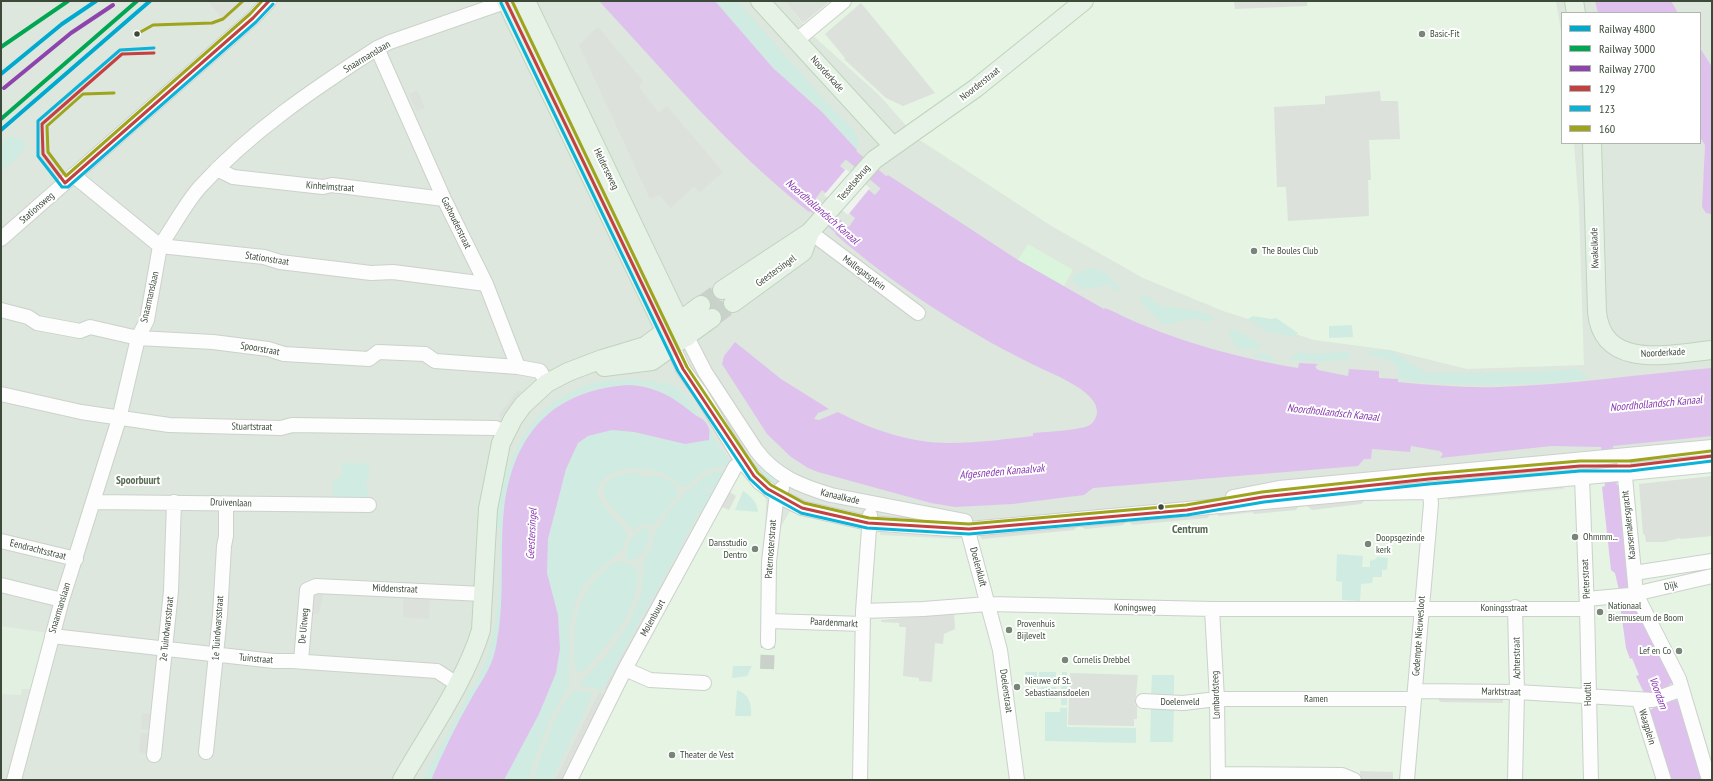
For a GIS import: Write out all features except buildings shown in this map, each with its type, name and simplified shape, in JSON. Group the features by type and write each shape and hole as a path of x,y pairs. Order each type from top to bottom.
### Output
{"main road":[{"name":"Helderseweg","path":"526,1 683,329"},
{"name":"Noorderkade","path":"760,1 893,146"},
{"name":"Noorderstraat","path":"872,161 976,88 1084,1"},
{"path":"1574,1 1576,12"},
{"name":"Helderseweg","path":"505,2 664,332 673,347"},
{"name":"Kwakelkade","path":"1592,144 1597,312 1602,331 1615,347"},
{"name":"Tesselsebrug","path":"815,228 872,161"},
{"name":"Geestersingel","path":"728,296 802,252 815,228"},
{"path":"574,370 652,361 673,347 683,329 707,312"},
{"path":"402,780 472,656 481,630 488,509 497,456 505,433 523,405 547,383 602,359 645,346 664,332 683,329"},
{"name":"Noorderkade","path":"1615,347 1627,353 1642,355 1712,350"}],"street":[{"name":"Stationsweg","path":"1,239 253,18 269,1"},
{"path":"797,40 844,1"},
{"name":"Snaarmanslaan","path":"14,780 62,600 119,418 138,338 146,320 160,246 199,188 231,156 296,101 377,48 390,42 505,2"},
{"name":"Gashouderstraat","path":"377,48 444,199 486,284 518,367"},
{"name":"Kinheimstraat","path":"217,169 233,177 322,187 332,185 444,199"},
{"path":"73,175 160,246"},
{"name":"Mallegatsplein","path":"815,228 918,314"},
{"name":"Stationstraat","path":"160,246 264,257 280,262 371,273 393,272 486,284"},
{"name":"Spoorstraat","path":"1,310 52,326 80,331 90,327 138,338 212,342 268,349 284,354 369,359 378,352 425,354 435,361 518,367"},
{"name":"Kanaalkade","path":"683,329 698,360 762,458 772,468 787,479 809,489 831,495 951,520 990,521 1220,500 1279,488 1597,457 1621,456"},
{"name":"Kanaalkade","path":"673,347 683,369 742,461 759,482 778,496 802,508 868,523 969,529 1362,493 1430,492 1622,474"},
{"path":"518,367 540,371 547,383"},
{"name":"Stuartstraat","path":"1,394 119,418 169,425 281,428 292,425 496,428 505,433"},
{"path":"1621,456 1712,447"},
{"name":"Kaarsemakersgracht","path":"1621,456 1634,573 1628,595"},
{"name":"Molenbuurt","path":"570,780 625,669 735,467 742,461"},
{"path":"1622,474 1712,464"},
{"name":"Pieterstraat","path":"1582,478 1587,604"},
{"name":"Paternosterstraat","path":"769,621 769,562 774,511 778,496 787,479"},
{"name":"Gedempte Nieuwesloot","path":"1407,780 1431,504 1430,492"},
{"name":"Druivenlaan","path":"93,502 369,504"},
{"name":"2e Tuindwarsstraat","path":"154,755 172,591 174,502"},
{"name":"1e Tuindwarsstraat","path":"206,752 226,536 226,504"},
{"path":"863,618 868,523 871,504"},
{"name":"Doelenkluft","path":"969,529 969,535 988,604"},
{"name":"Eendrachtsstraat","path":"1,541 76,559"},
{"name":"Dijk","path":"1634,573 1712,561"},
{"name":"Dijk","path":"1587,604 1712,576"},
{"path":"1,585 62,600"},
{"name":"Middenstraat","path":"307,590 316,586 484,594"},
{"name":"De Uitweg","path":"301,661 307,590"},
{"path":"1628,595 1682,689 1709,780"},
{"name":"Koningsweg","path":"863,618 923,609 988,604 1212,609 1421,608"},
{"name":"Doelenstraat","path":"988,604 1000,650 1016,780"},
{"name":"Koningsstraat","path":"1421,608 1515,607 1587,604"},
{"name":"Houttil","path":"1587,604 1591,780"},
{"name":"Achterstraat","path":"1515,607 1517,692 1515,780"},
{"name":"Lombardsteeg","path":"1212,609 1217,699 1218,777"},
{"name":"Paardenmarkt","path":"769,621 863,618 860,780"},
{"path":"768,642 769,621"},
{"name":"Tuinstraat","path":"52,636 216,656 437,671 457,684"},
{"path":"625,669 650,680 704,683"},
{"path":"1639,700 1653,700 1682,689"},
{"name":"Marktstraat","path":"1414,695 1517,692 1588,696"},
{"name":"Ramen","path":"1217,699 1414,695"},
{"name":"Waagplein","path":"1588,696 1639,700 1664,780"},
{"name":"Doelenveld","path":"1143,701 1183,703 1217,699"},
{"path":"1218,777 1342,775 1354,780"}],"shaded area":[{"path":"1,1 1712,1 1712,780 1,780"},
{"path":"208,1 246,1 224,21"},
{"path":"715,1 737,1 836,113 845,120 857,135 859,145 857,150 822,111 773,68"},
{"path":"785,1 1556,1 1561,31 1561,144 1574,144 1579,208 1584,365 1467,369 1390,350 1314,340 1223,311 1143,278 1053,227 918,139 879,95 810,33"},
{"path":"785,1 830,1 803,23"},
{"path":"1234,1 1307,1 1307,6 1235,9"},
{"path":"861,3 935,93 903,106 886,98 844,59 845,58 825,34"},
{"path":"598,27 643,81 639,87 659,113 667,106 723,172 700,192 694,187 670,208 660,195 650,199 579,45"},
{"path":"417,90 425,108 417,112 409,94"},
{"path":"1380,91 1381,101 1398,101 1400,139 1369,140 1371,180 1368,180 1369,216 1288,221 1286,187 1277,187 1274,107 1325,104 1325,96"},
{"path":"9,137 19,138 24,141 25,146 17,157 1,172 1,144"},
{"path":"1089,268 1105,272 1122,290 1115,291 1110,285 1081,289 1072,280 1074,275"},
{"path":"1145,295 1162,306 1199,311 1215,318 1207,323 1196,318 1163,325 1138,299"},
{"path":"1253,316 1271,319 1276,318 1298,333 1293,337 1266,331 1248,319"},
{"path":"1352,325 1353,337 1329,338 1329,326"},
{"path":"1234,329 1258,342 1261,349 1237,349 1228,333"},
{"path":"1391,350 1426,373 1525,372 1580,369 1583,374 1586,374 1586,380 1539,384 1469,385 1399,380 1397,368 1392,362 1385,359 1380,359 1380,357 1374,357 1374,354 1368,354 1368,351"},
{"path":"1298,352 1309,354 1350,352 1349,359 1322,362 1288,360"},
{"path":"1267,353 1275,359 1275,362 1253,357 1254,355"},
{"path":"631,379 656,381 657,384 661,384 661,381 675,387 685,394 701,416 688,410 663,392 656,389 637,385 619,385 601,388 579,395 561,404 545,417 533,432 522,449 514,468 504,510 502,608 495,652 490,667 456,728 431,780 422,780 467,697 466,694 469,689 473,688 483,668 490,648 497,610 500,528 497,528 500,499 507,471 518,445 533,423 551,404 574,390 600,382"},
{"path":"517,391 522,391 500,419 499,415"},
{"path":"612,430 685,442 709,440 710,431 732,464 730,467 721,466 708,469 700,474 691,484 685,487 669,477 653,470 636,468 620,470 612,473 600,483 598,488 598,496 600,501 628,535 622,550 593,575 584,585 576,600 569,628 569,686 550,718 528,780 504,780 539,714 556,673 558,615 548,579 546,556 548,539 566,469 578,443 588,436"},
{"path":"342,463 369,463 369,479 366,479 366,485 368,485 368,503 333,501 333,482 342,474"},
{"path":"757,466 768,469 777,478 773,486 753,469"},
{"path":"742,470 749,481 766,499 765,539 778,540 780,528 790,511 805,517 880,531 880,535 960,539 963,535 1074,530 1076,527 1082,527 1085,529 1123,525 1125,522 1217,514 1219,516 1366,499 1447,496 1448,500 1564,489 1564,485 1712,472 1712,780 575,780 625,677"},
{"path":"716,471 723,471 726,474 715,492 706,487 704,489 714,494 706,510 699,513 602,691 595,688 580,686 580,682 607,655 629,623 641,595 644,559 652,546 654,534 670,509 687,491 693,488 703,477"},
{"path":"623,474 642,474 643,478 648,478 649,475 668,480 675,486 678,494 653,526 644,524 632,530 606,500 603,489 605,484 613,478"},
{"path":"1712,476 1712,536 1680,538 1664,542 1646,542 1645,535 1643,534 1639,484"},
{"path":"728,491 736,496 729,510 720,506"},
{"path":"743,491 757,505 758,512 735,510"},
{"path":"1366,499 1361,504 1312,510 1307,506 1298,507 1296,510 1254,514 1252,512 1219,516 1217,514 1210,515 1207,518 1132,525 1130,522 1126,522 1123,525 1085,529 1082,527 1077,527 1074,530 982,539 979,535"},
{"path":"707,510 609,691 604,688 701,513"},
{"path":"642,528 649,530 649,539 642,554 634,560 629,561 625,555 629,541"},
{"path":"1337,554 1363,556 1362,567 1370,567 1370,561 1376,559 1377,557 1388,558 1387,570 1382,570 1382,577 1373,577 1372,583 1361,584 1360,601 1342,600 1342,582 1336,581"},
{"path":"617,561 635,566 638,571 637,587 633,601 628,614 612,638 583,672 578,672 574,664 574,635 578,610 596,578"},
{"path":"312,592 323,594 319,614 310,614"},
{"path":"403,594 430,594 429,619 403,617"},
{"path":"954,613 955,629 944,634 943,644 935,643 932,682 919,681 919,678 903,676 906,627 899,627 899,623 881,622 881,620"},
{"path":"1,626 48,633 31,689 22,689 21,695 1,694"},
{"path":"733,666 752,666 747,676 732,678"},
{"path":"1025,672 1037,672 1037,682 1027,684"},
{"path":"1039,672 1056,672 1056,685 1043,685 1042,682 1039,682"},
{"path":"1062,672 1067,672 1067,705 1061,705"},
{"path":"1070,673 1138,675 1135,705 1137,705 1137,719 1134,719 1134,726 1068,725"},
{"path":"1152,675 1174,675 1174,695 1151,695"},
{"path":"1043,687 1056,687 1056,699 1038,698 1038,689"},
{"path":"737,690 744,694 749,700 751,716 735,716"},
{"path":"575,691 591,692 590,695 592,696 552,780 533,780 556,718 568,697"},
{"path":"599,692 607,695 568,780 555,780"},
{"path":"1439,697 1503,698 1503,703 1441,702 1439,701"},
{"path":"1060,708 1067,708 1067,727 1136,728 1136,743 1045,741 1045,712 1060,712"},
{"path":"1151,709 1174,709 1173,742 1150,742"},
{"path":"142,713 153,714 148,754 139,752 141,733 149,733 148,730 141,729"},
{"path":"1360,771 1393,772 1393,780 1347,780 1360,779"}],"sand":[{"path":"1028,244 1073,270 1064,286 1018,260"}],"water":[{"name":"Afgesneden Kanaalvak","path":"599,1 715,1 773,68 822,112 857,150 850,162 846,159 840,166 875,195 881,188 877,184 888,175 1018,260 1104,309 1108,309 1126,318 1169,335 1233,355 1298,368 1299,363 1318,364 1315,367 1318,370 1348,376 1349,369 1379,371 1379,378 1398,379 1398,382 1460,387 1525,386 1712,368 1712,436 1613,446 1617,485 1619,486 1629,587 1619,590 1615,573 1611,570 1602,487 1605,486 1601,447 1552,446 1440,458 1443,454 1440,451 1411,446 1410,452 1372,449 1371,459 1364,459 1358,466 1093,488 1084,495 1013,504 955,507 931,503 818,472 808,468 791,457 767,434 722,364 724,356 735,342 781,379 829,409 818,413 814,419 819,420 838,412 878,430 921,441 950,443 981,442 1033,436 1033,433 1062,431 1090,425 1093,422 1097,412 1095,404 1090,396 1071,383 1032,364 954,321 929,305 857,253 835,234 844,224 849,227 855,218 822,190 813,202 816,204 809,212 780,188 700,111"},
{"path":"1595,1 1671,1 1677,12 1598,12"},
{"path":"1701,50 1712,67 1712,214 1706,213 1702,207 1705,145 1701,139"},
{"path":"627,385 655,390 679,402 707,424 709,429 709,440 685,444 634,432 612,430 588,436 578,443 566,469 548,539 547,573 558,615 560,649 556,673 539,714 504,780 431,780 465,709 488,670 495,651 500,616 504,509 509,483 516,459 527,439 540,422 557,407 577,396 600,389"},
{"name":"Voordam","path":"1630,602 1634,608 1637,608 1672,680 1672,683 1664,689 1669,701 1678,700 1680,703 1703,780 1671,780 1649,711 1656,706 1644,693 1636,676 1639,675 1626,648 1620,605 1621,603"}],"pier":[{"path":"846,169 870,188 848,215 824,195"}],"waterway":[{"name":"Noordhollandsch Kanaal","path":"840,146 895,192"},
{"name":"Noordhollandsch Kanaal","path":"801,195 853,239"}],"tunnel":[{"path":"701,305 722,290"},
{"path":"712,318 733,303"},
{"path":"767,669 768,642"}],"rail line":[{"name":"3000","path":"1,47 68,1"},
{"name":"4800","path":"1,74 62,24 96,1"},
{"name":"3000","path":"1,119 137,1"},
{"name":"4800","path":"1,130 150,1"},
{"name":"2700","path":"4,88 71,33 113,5"}],"transit line":[{"name":"160","path":"137,34 153,25 212,23 223,19 243,1"},
{"name":"160","path":"114,93 83,94 47,126 48,152 66,176 250,14 262,1"},
{"name":"129","path":"154,53 122,54 42,124 43,154 65,183 253,18 269,1"},
{"name":"129","path":"506,1 683,369 754,476 768,489 802,508 868,523 969,529 1187,510 1263,497 1429,479 1580,466 1630,466 1712,456"},
{"name":"160","path":"512,1 687,367 758,473 771,485 804,503 869,518 969,524 1186,505 1262,492 1428,474 1580,461 1629,461 1711,451"},
{"name":"123","path":"501,3 678,371 750,479 765,493 801,513 867,528 969,534 1187,515 1264,502 1429,484 1580,471 1630,471 1712,461"},
{"name":"123","path":"154,48 120,50 38,121 38,156 62,187 68,187 256,22 273,4"}],"place":[{"name":"Basic-Fit","path":"1422,34"},
{"name":"The Boules Club","path":"1254,251"},
{"name":"Ohmmm...","path":"1575,537"},
{"name":"Doopsgezinde kerk","path":"1368,544"},
{"name":"Dansstudio Dentro","path":"755,549"},
{"name":"Nationaal Biermuseum de Boom","path":"1600,612"},
{"name":"Provenhuis Bijlevelt","path":"1009,630"},
{"name":"Lef en Co","path":"1679,651"},
{"name":"Cornelis Drebbel","path":"1065,660"},
{"name":"Nieuwe of St. Sebastiaansdoelen","path":"1017,687"},
{"name":"Theater de Vest","path":"672,755"}],"district":[{"name":"Spoorbuurt","path":"138,481"},
{"name":"Centrum","path":"1190,530"}]}
